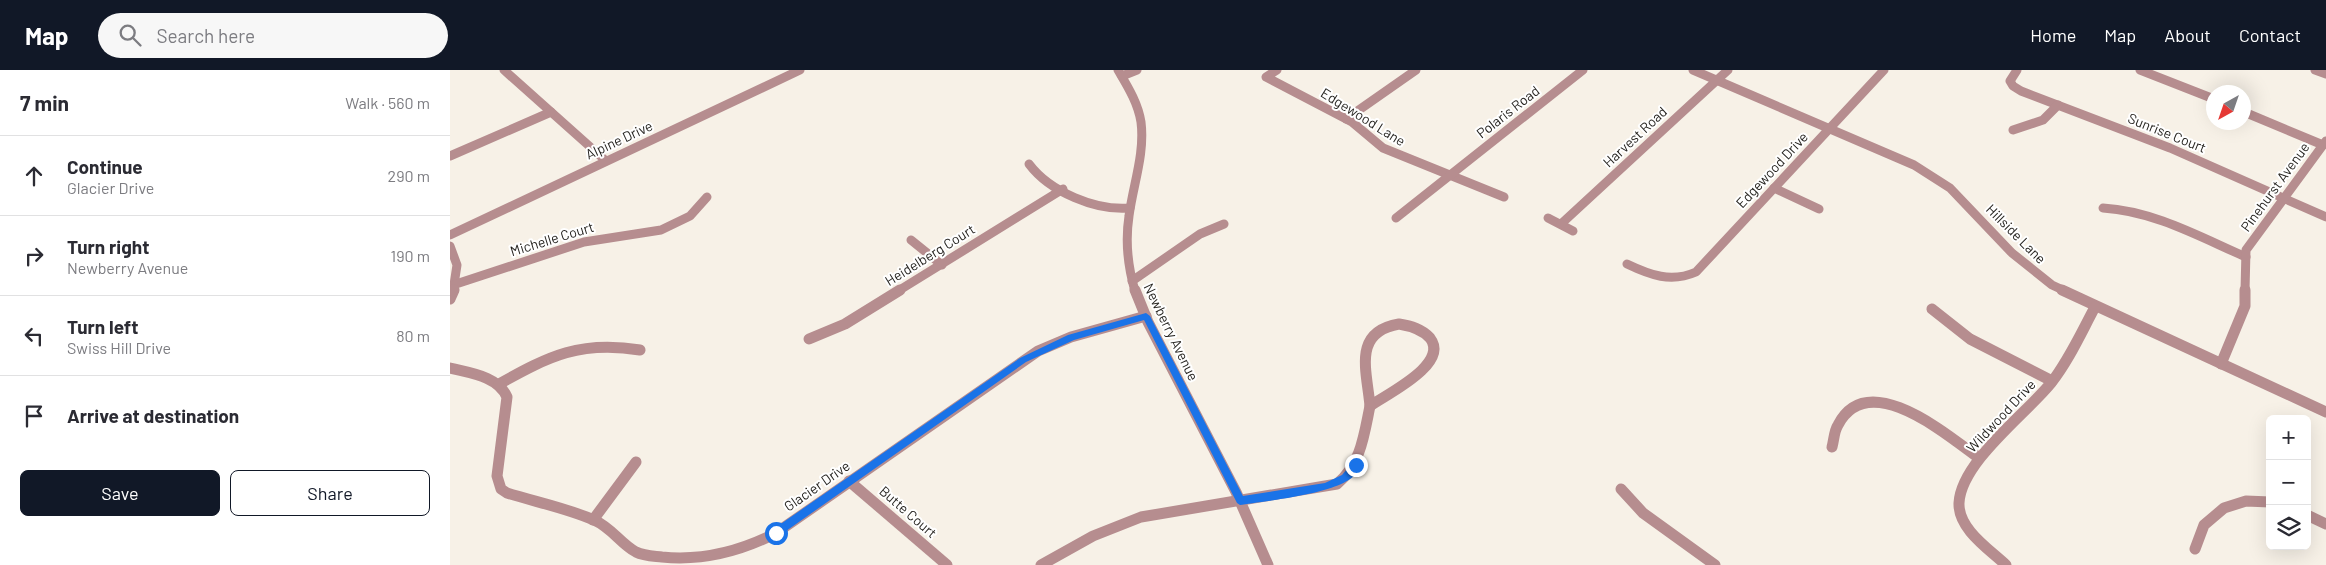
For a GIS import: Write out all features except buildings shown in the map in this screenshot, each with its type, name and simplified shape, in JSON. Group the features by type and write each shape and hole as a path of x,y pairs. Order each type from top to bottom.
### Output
{"street":[{"path":"504,70 606,161"},
{"name":"Alpine Drive","path":"450,235 800,70"},
{"path":"1120,73 1138,70"},
{"name":"Edgewood Lane","path":"1277,70 1266,77 1346,119 1383,148 1504,197"},
{"path":"1346,119 1416,70"},
{"name":"Polaris Road","path":"1396,218 1583,70"},
{"name":"Hillside Lane","path":"1693,70 1914,165 1938,179 1960,197 2024,265 2052,285 2095,307 2326,412"},
{"name":"Harvest Road","path":"1560,224 1728,70"},
{"name":"Edgewood Drive","path":"1627,264 1658,277 1675,278 1690,275 1698,269 1884,70"},
{"name":"Sunrise Court","path":"2017,70 2010,78 2013,86 2170,148 2326,217"},
{"path":"2140,70 2206,96"},
{"path":"2315,70 2326,74"},
{"name":"Newberry Avenue","path":"1120,73 1138,111 1142,140 1139,172 1130,208 1126,247 1132,281 1146,316 1240,500 1268,565"},
{"path":"2013,130 2043,120 2058,105"},
{"path":"450,156 551,112"},
{"path":"2251,115 2325,143"},
{"name":"Pinehurst Avenue","path":"2221,364 2245,306 2246,250 2325,143"},
{"path":"1029,164 1042,179 1102,207 1130,208"},
{"path":"1774,188 1820,209"},
{"name":"Heidelberg Court","path":"809,339 845,324 1063,189"},
{"name":"Michelle Court","path":"456,284 584,242 661,230 690,216 707,197"},
{"path":"2103,208 2138,213 2246,257"},
{"path":"1548,218 1573,231"},
{"path":"1132,281 1200,234 1224,224"},
{"path":"911,240 942,265"},
{"path":"450,246 457,261 456,284 450,299"},
{"name":"Wildwood Drive","path":"2006,565 1980,541 1964,522 1958,504 1961,488 1979,458 2052,381 2095,307"},
{"path":"1932,309 1970,339 2052,381"},
{"name":"Glacier Drive","path":"499,384 506,391 508,397 497,476 501,489 507,493 593,520 607,527 637,553 659,561 684,564 722,558 757,544 1038,351 1071,337 1146,316"},
{"path":"1041,565 1093,536 1141,518 1327,487 1346,478 1352,472 1358,460 1370,406 1365,349 1372,335 1384,327 1399,324 1412,326 1424,332 1434,345 1435,352 1432,362 1421,372 1370,406"},
{"path":"450,368 499,384 545,358 578,349 613,346 640,350"},
{"path":"1832,447 1838,424 1850,410 1863,402 1881,401 1908,410 1979,458"},
{"path":"593,520 636,462"},
{"name":"Butte Court","path":"849,481 947,565"},
{"path":"1622,489 1643,513 1715,565"},
{"path":"2195,548 2204,525 2224,508 2246,501 2266,502"},
{"path":"2311,517 2326,524"}],"route":[{"path":"776,533 1038,351 1071,337 1146,316 1240,500 1337,484 1346,478 1356,465"}]}
